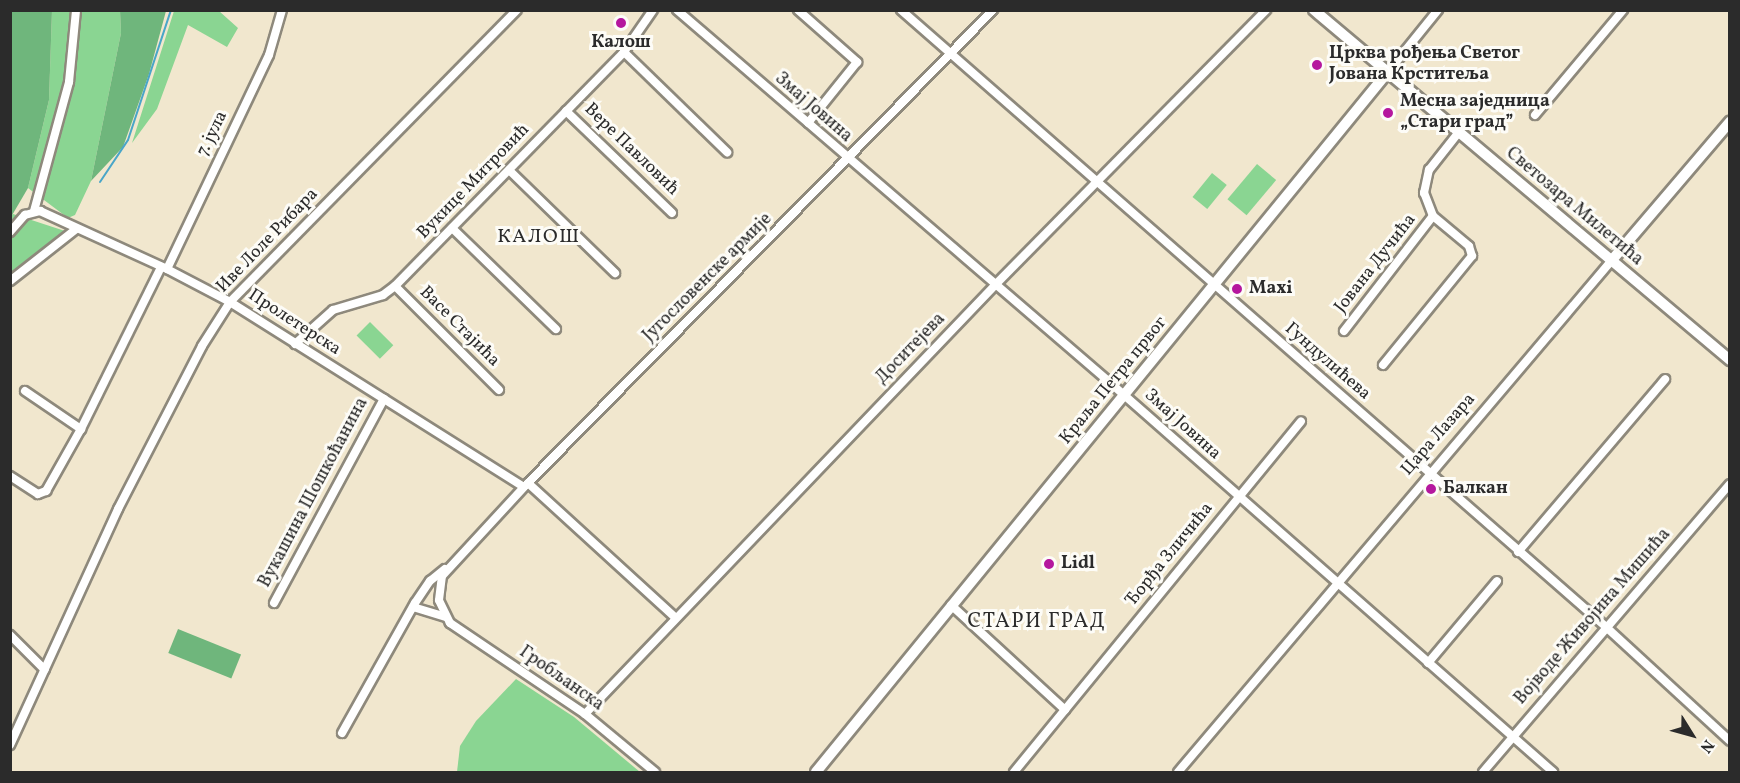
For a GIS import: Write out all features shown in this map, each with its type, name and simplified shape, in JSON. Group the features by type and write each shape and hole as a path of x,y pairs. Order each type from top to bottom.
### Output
{"main road":[{"name":"Светозара Милетића","path":"1314,10 1730,360"},
{"name":"Краља Петра првог","path":"816,772 1387,73"},
{"name":"Цара Лазара","path":"1612,260 1730,122"}],"street":[{"path":"10,232 25,215 34,211 69,82 76,10"},
{"name":"7. јула","path":"10,476 41,494 81,429 164,268 269,55 282,10"},
{"name":"Иве Лоле Рибара","path":"10,745 118,509 202,346 230,302 517,10"},
{"name":"Вукице Митровић","path":"295,344 333,310 383,295 395,286 624,52 653,10"},
{"name":"Змај Јовина","path":"677,10 848,160 1124,395 1336,585 1514,736 1553,772"},
{"path":"798,10 857,62 808,123"},
{"name":"Гундулићева","path":"901,10 1606,627 1730,741"},
{"name":"Југословенске армије","path":"342,733 430,581 446,569 993,10"},
{"name":"Доситејева","path":"585,714 675,617 996,284 1266,10"},
{"name":"Краља Петра првог","path":"1387,73 1438,10"},
{"path":"1535,115 1623,10"},
{"path":"624,52 727,152"},
{"name":"Вере Павловић","path":"566,111 672,213"},
{"path":"1383,365 1472,256 1470,246 1434,216 1425,198 1426,177 1459,132"},
{"path":"509,170 615,273"},
{"name":"Пролетерска","path":"34,211 164,268 230,302 526,485 675,617"},
{"name":"Јована Дучића","path":"1344,331 1434,216"},
{"path":"452,228 556,329"},
{"path":"10,281 76,230"},
{"name":"Цара Лазара","path":"1178,772 1429,472 1612,260"},
{"name":"Васе Стајића","path":"395,286 499,390"},
{"path":"1518,552 1665,380"},
{"path":"25,391 81,429"},
{"name":"Вукашина Шошкоћанина","path":"274,603 384,399"},
{"name":"Ђорђа Зличића","path":"1014,772 1301,421"},
{"name":"Војводе Живојина Мишића","path":"1483,772 1730,484"},
{"path":"445,617 439,600 446,569"},
{"path":"1428,663 1497,581"},
{"path":"951,605 1065,710"},
{"path":"413,607 445,617"},
{"name":"Гробљанска","path":"445,617 585,714 656,772"},
{"path":"10,635 45,670"}],"green space":[{"path":"11,10 52,11 49,100 28,188 11,217"},
{"path":"52,11 120,11 121,33 91,181 75,215 68,218 28,188 49,100"},
{"path":"120,11 166,11 149,74 123,147 91,181 121,33"},
{"path":"174,11 219,11 238,28 227,47 188,25 157,109 132,143"},
{"path":"1257,164 1276,180 1247,215 1227,199"},
{"path":"1212,173 1227,185 1207,209 1192,197"},
{"path":"13,214 65,231 11,279 10,217"},
{"path":"370,322 393,345 380,359 357,335"},
{"path":"178,629 241,654 231,679 168,653"},
{"path":"516,679 574,717 640,772 457,772 460,746 476,721"}],"waterway":[{"path":"100,182 128,140 171,10"}],"place":[{"name":"Калош","path":"621,23"},
{"name":"Црква рођења Светог Јована Крститеља","path":"1317,65"},
{"name":"Месна заједница „Стари град”","path":"1388,113"},
{"name":"Maxi","path":"1237,289"},
{"name":"Балкан","path":"1431,489"},
{"name":"Lidl","path":"1049,564"}],"district":[{"name":"КАЛОШ","path":"539,237"},
{"name":"СТАРИ ГРАД","path":"1037,622"}]}
